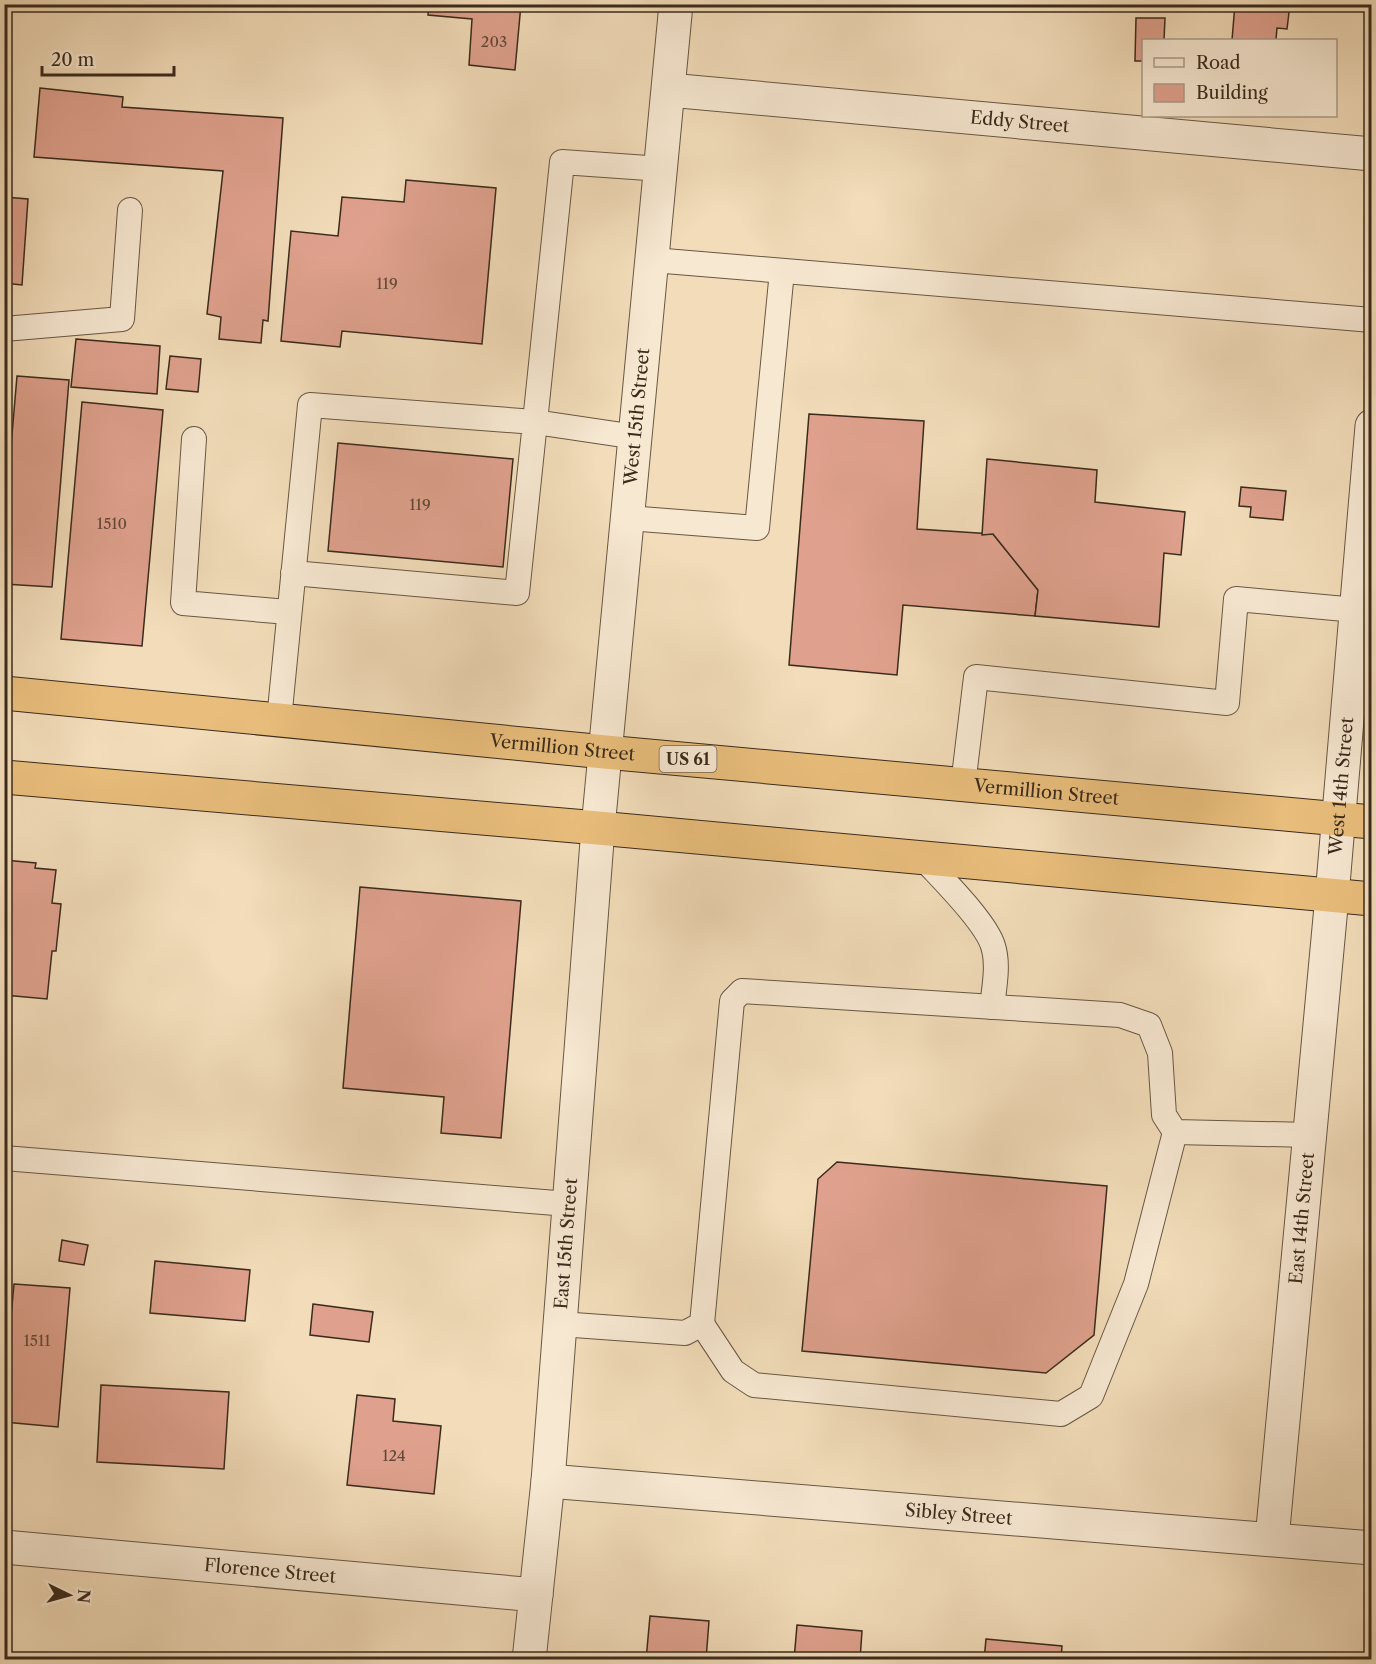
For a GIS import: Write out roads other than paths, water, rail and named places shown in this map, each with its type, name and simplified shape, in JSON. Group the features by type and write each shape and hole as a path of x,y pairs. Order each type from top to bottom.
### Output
{"highway":[{"name":"Vermillion Street","path":"4,693 605,752 1371,822"},
{"path":"4,777 598,828 1371,899"}],"street":[{"name":"West 15th Street","path":"598,828 676,4"},
{"name":"Eddy Street","path":"669,90 1371,154"},
{"name":"West 14th Street","path":"1332,896 1371,426"},
{"name":"East 15th Street","path":"529,1659 548,1482 598,828"},
{"name":"East 14th Street","path":"1272,1539 1332,896"},
{"name":"Sibley Street","path":"548,1482 1371,1548"},
{"name":"Florence Street","path":"4,1547 536,1595"}],"lane":[{"path":"293,573 517,593 562,162 662,169"},
{"path":"4,328 122,319 130,210"},
{"path":"653,260 1371,320"},
{"path":"628,518 757,528 782,271"},
{"path":"279,720 309,405 535,422 636,437"},
{"path":"194,439 183,603 288,612"},
{"path":"963,785 976,677 1227,703 1236,599 1356,610"},
{"path":"923,858 979,921 993,946 996,974 992,1007"},
{"path":"742,991 1120,1015 1149,1025 1160,1053 1164,1115 1175,1132 1132,1294 1091,1396 1061,1414 754,1385 733,1371 702,1324 732,1001 742,991"},
{"path":"1175,1132 1310,1135"},
{"path":"4,1158 568,1203"},
{"path":"560,1324 685,1333 702,1324"}]}
